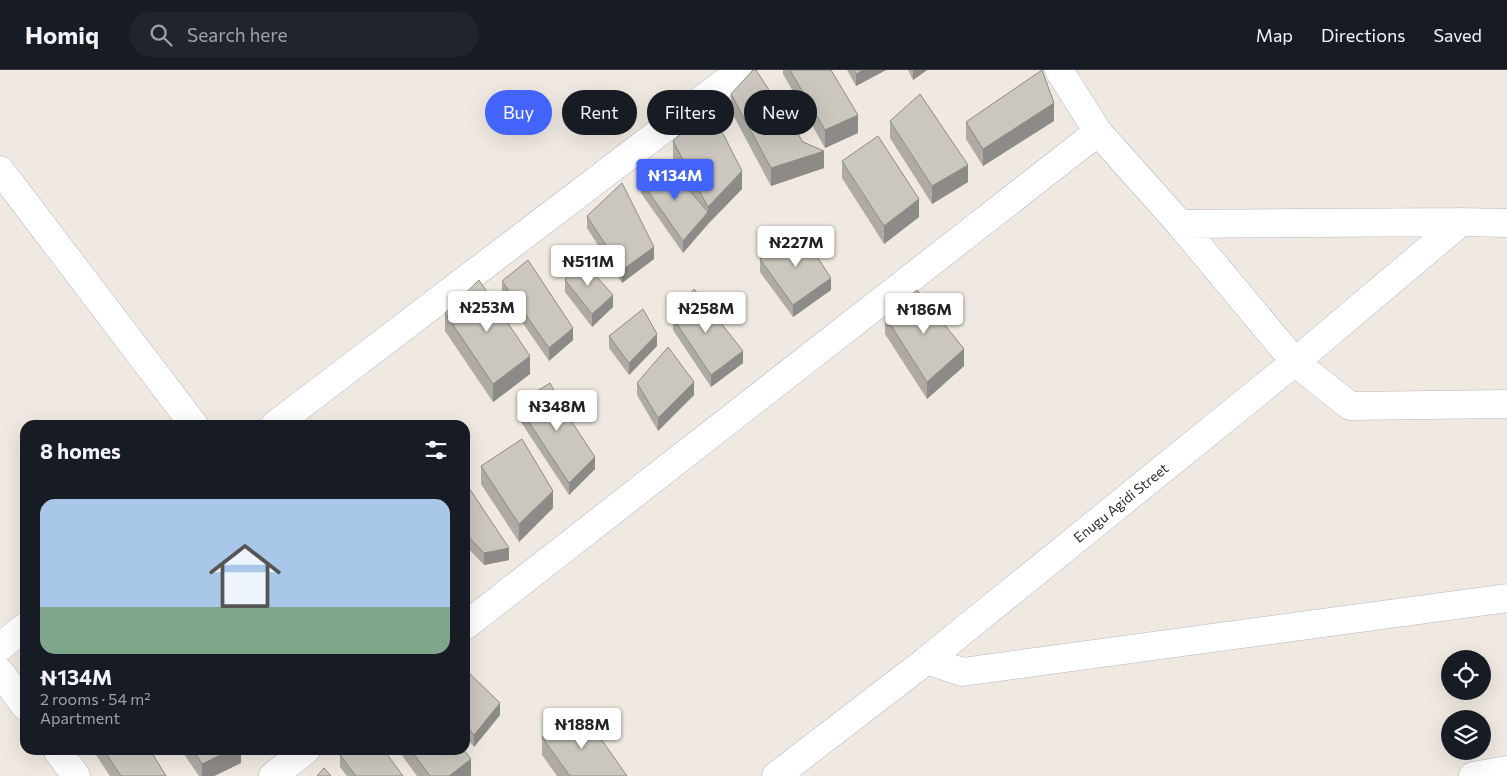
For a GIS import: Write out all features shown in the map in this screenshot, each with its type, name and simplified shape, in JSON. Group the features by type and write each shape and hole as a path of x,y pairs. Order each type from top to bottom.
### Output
{"street":[{"path":"282,420 741,70"},
{"path":"1059,70 1098,132 1180,224 1295,362 1350,406 1507,404"},
{"path":"470,622 1098,132"},
{"path":"0,170 190,420"},
{"name":"Enugu Agidi Street","path":"776,776 928,660 1295,362 1461,222"},
{"path":"1180,224 1507,223"},
{"path":"928,660 962,672 1507,598"},
{"path":"0,647 20,631"},
{"path":"0,672 20,699"},
{"path":"61,755 76,776"},
{"path":"273,776 300,755"},
{"path":"1473,776 1507,770"}],"building":[{"path":"753,70 756,70 769,90 744,90 744,118 734,100 734,91"},
{"path":"790,70 831,70 858,115 825,130 817,116 817,90 802,90"},
{"path":"854,70 863,70 856,74"},
{"path":"1042,70 1054,103 983,149 966,122"},
{"path":"920,94 968,165 932,186 890,121"},
{"path":"680,135 724,135 742,171 708,207 673,141"},
{"path":"753,135 798,135 803,142 824,151 771,168"},
{"path":"878,136 919,199 884,226 842,161"},
{"path":"666,164 708,212 683,241 641,181"},
{"path":"622,183 654,247 622,270 587,216"},
{"path":"800,231 831,278 793,305 760,259"},
{"path":"580,258 613,295 592,314 565,280"},
{"path":"528,260 573,328 549,348 502,281"},
{"path":"479,280 530,356 493,384 445,313"},
{"path":"694,289 743,351 711,375 673,318"},
{"path":"917,290 964,349 927,382 885,316"},
{"path":"643,309 657,334 629,363 609,336"},
{"path":"668,347 694,382 658,418 637,383"},
{"path":"550,383 568,416 595,457 569,483 517,404"},
{"path":"522,439 553,491 519,524 481,466"},
{"path":"470,490 509,548 484,553 470,538"},
{"path":"470,674 500,703 474,735 470,730"},
{"path":"582,712 627,776 570,776 542,737"},
{"path":"107,755 153,755 166,776 121,776"},
{"path":"196,755 221,755 202,764"},
{"path":"340,755 388,755 403,776 356,776"},
{"path":"415,755 468,755 471,759 449,776 430,776"},
{"path":"324,768 331,776 317,776"}]}
